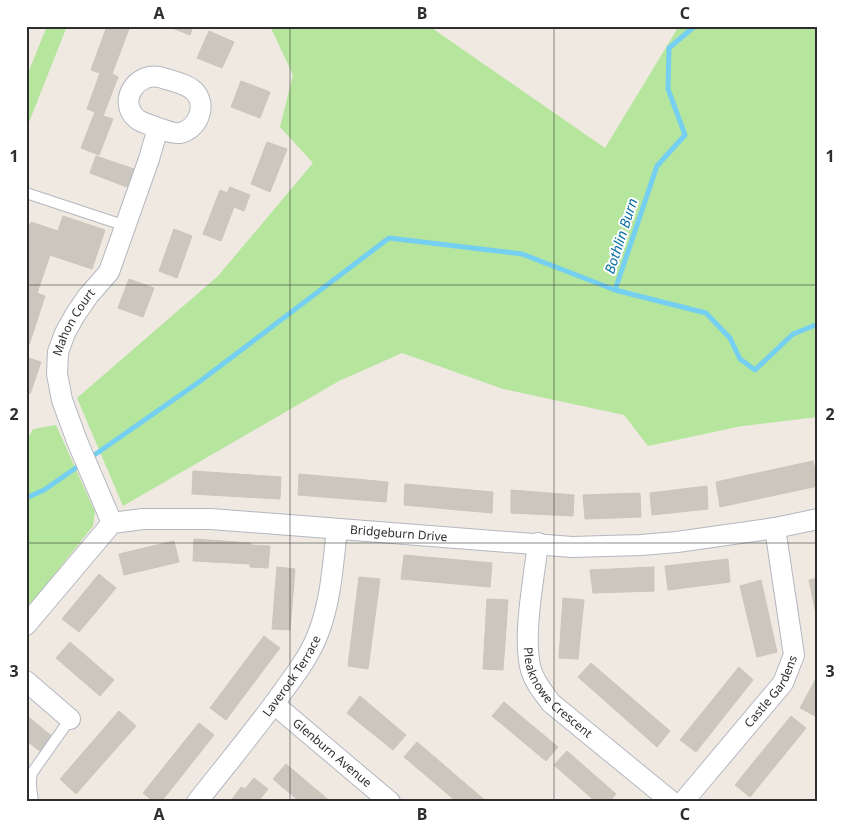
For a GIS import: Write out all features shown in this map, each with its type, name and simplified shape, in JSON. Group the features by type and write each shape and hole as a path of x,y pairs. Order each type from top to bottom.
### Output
{"street":[{"name":"Mahon Court","path":"112,523 77,441 62,400 57,374 58,352 65,333 75,315 88,296 109,272 158,128"},
{"name":"Bridgeburn Drive","path":"112,523 143,519 211,520 572,547 677,542 774,528 818,519"},
{"path":"26,625 112,523"},
{"name":"Castle Gardens","path":"683,802 784,682 794,655 774,528"},
{"name":"Laverock Terrace","path":"197,802 298,672 318,636 330,588 337,529"},
{"name":"Pleaknowe Crescent","path":"538,543 528,653 537,684 551,703 672,802"},
{"path":"26,681 70,720"},
{"name":"Glenburn Avenue","path":"274,704 390,802"}],"lane":[{"path":"26,193 126,226"},
{"path":"33,802 29,783 32,774 70,720"}],"green space":[{"path":"47,26 67,26 26,130 26,78"},
{"path":"270,26 429,26 605,148 679,26 818,26 818,417 742,426 648,446 624,415 503,389 402,353 339,381 123,506 77,398 218,276 313,163 280,127 293,75"},
{"path":"56,425 95,512 93,526 26,610 26,441 33,429"}],"building":[{"path":"107,26 130,26 112,74 118,77 103,116 113,119 99,155 81,148 95,112 87,109 100,73 91,70"},
{"path":"167,26 193,26 190,35"},
{"path":"209,31 234,42 222,68 197,58"},
{"path":"241,81 270,92 260,118 231,107"},
{"path":"267,142 287,149 270,192 251,184"},
{"path":"96,156 134,169 127,187 90,173"},
{"path":"230,187 250,195 244,211 234,207 221,241 203,234 220,190 227,193"},
{"path":"63,216 105,230 92,269 50,255 37,293 45,296 29,345 26,344 26,236 31,222 58,231"},
{"path":"174,229 192,236 177,278 159,271"},
{"path":"129,279 154,288 143,317 118,308"},
{"path":"26,357 41,362 30,394 26,392"},
{"path":"813,461 818,486 720,507 716,482"},
{"path":"193,471 281,477 280,499 192,494"},
{"path":"299,474 388,482 386,502 298,495"},
{"path":"405,484 493,492 492,513 404,505"},
{"path":"707,486 708,509 652,515 650,493"},
{"path":"511,490 574,495 573,516 511,513"},
{"path":"640,493 641,517 585,519 583,495"},
{"path":"194,539 270,546 268,568 250,567 250,564 193,561"},
{"path":"174,541 179,562 124,575 119,554"},
{"path":"404,555 492,563 490,587 401,579"},
{"path":"728,559 730,582 668,590 665,566"},
{"path":"277,567 295,569 290,630 272,629"},
{"path":"654,567 654,591 593,593 590,570"},
{"path":"99,574 116,588 79,632 62,619"},
{"path":"359,577 380,579 368,669 348,666"},
{"path":"818,578 818,624 809,580"},
{"path":"761,580 777,652 757,657 740,586"},
{"path":"563,598 584,600 578,659 559,658"},
{"path":"487,599 508,600 503,670 483,669"},
{"path":"264,636 280,648 226,720 210,708"},
{"path":"70,642 114,680 100,696 56,658"},
{"path":"591,663 670,731 657,747 578,677"},
{"path":"739,667 753,680 696,752 680,740"},
{"path":"818,675 818,717 817,717 800,708"},
{"path":"360,696 406,735 393,750 347,713"},
{"path":"504,702 558,747 546,761 492,716"},
{"path":"119,711 136,726 76,794 60,779"},
{"path":"26,715 54,738 42,753 26,740"},
{"path":"791,716 806,728 750,797 735,785"},
{"path":"199,723 214,735 161,802 154,802 143,793"},
{"path":"417,742 487,802 457,802 404,757"},
{"path":"567,751 616,794 609,802 596,802 554,765"},
{"path":"286,764 331,802 300,802 273,779"},
{"path":"254,778 268,789 258,802 230,802 241,787 245,789"}],"waterway":[{"name":"Bothlin Burn","path":"615,290 657,166 685,135 668,89 669,48 695,26"},
{"path":"90,458 199,382 389,238 522,254 615,290 706,313 730,338 740,359 755,370 793,334 818,324"},
{"path":"26,498 44,490 83,463"}]}
